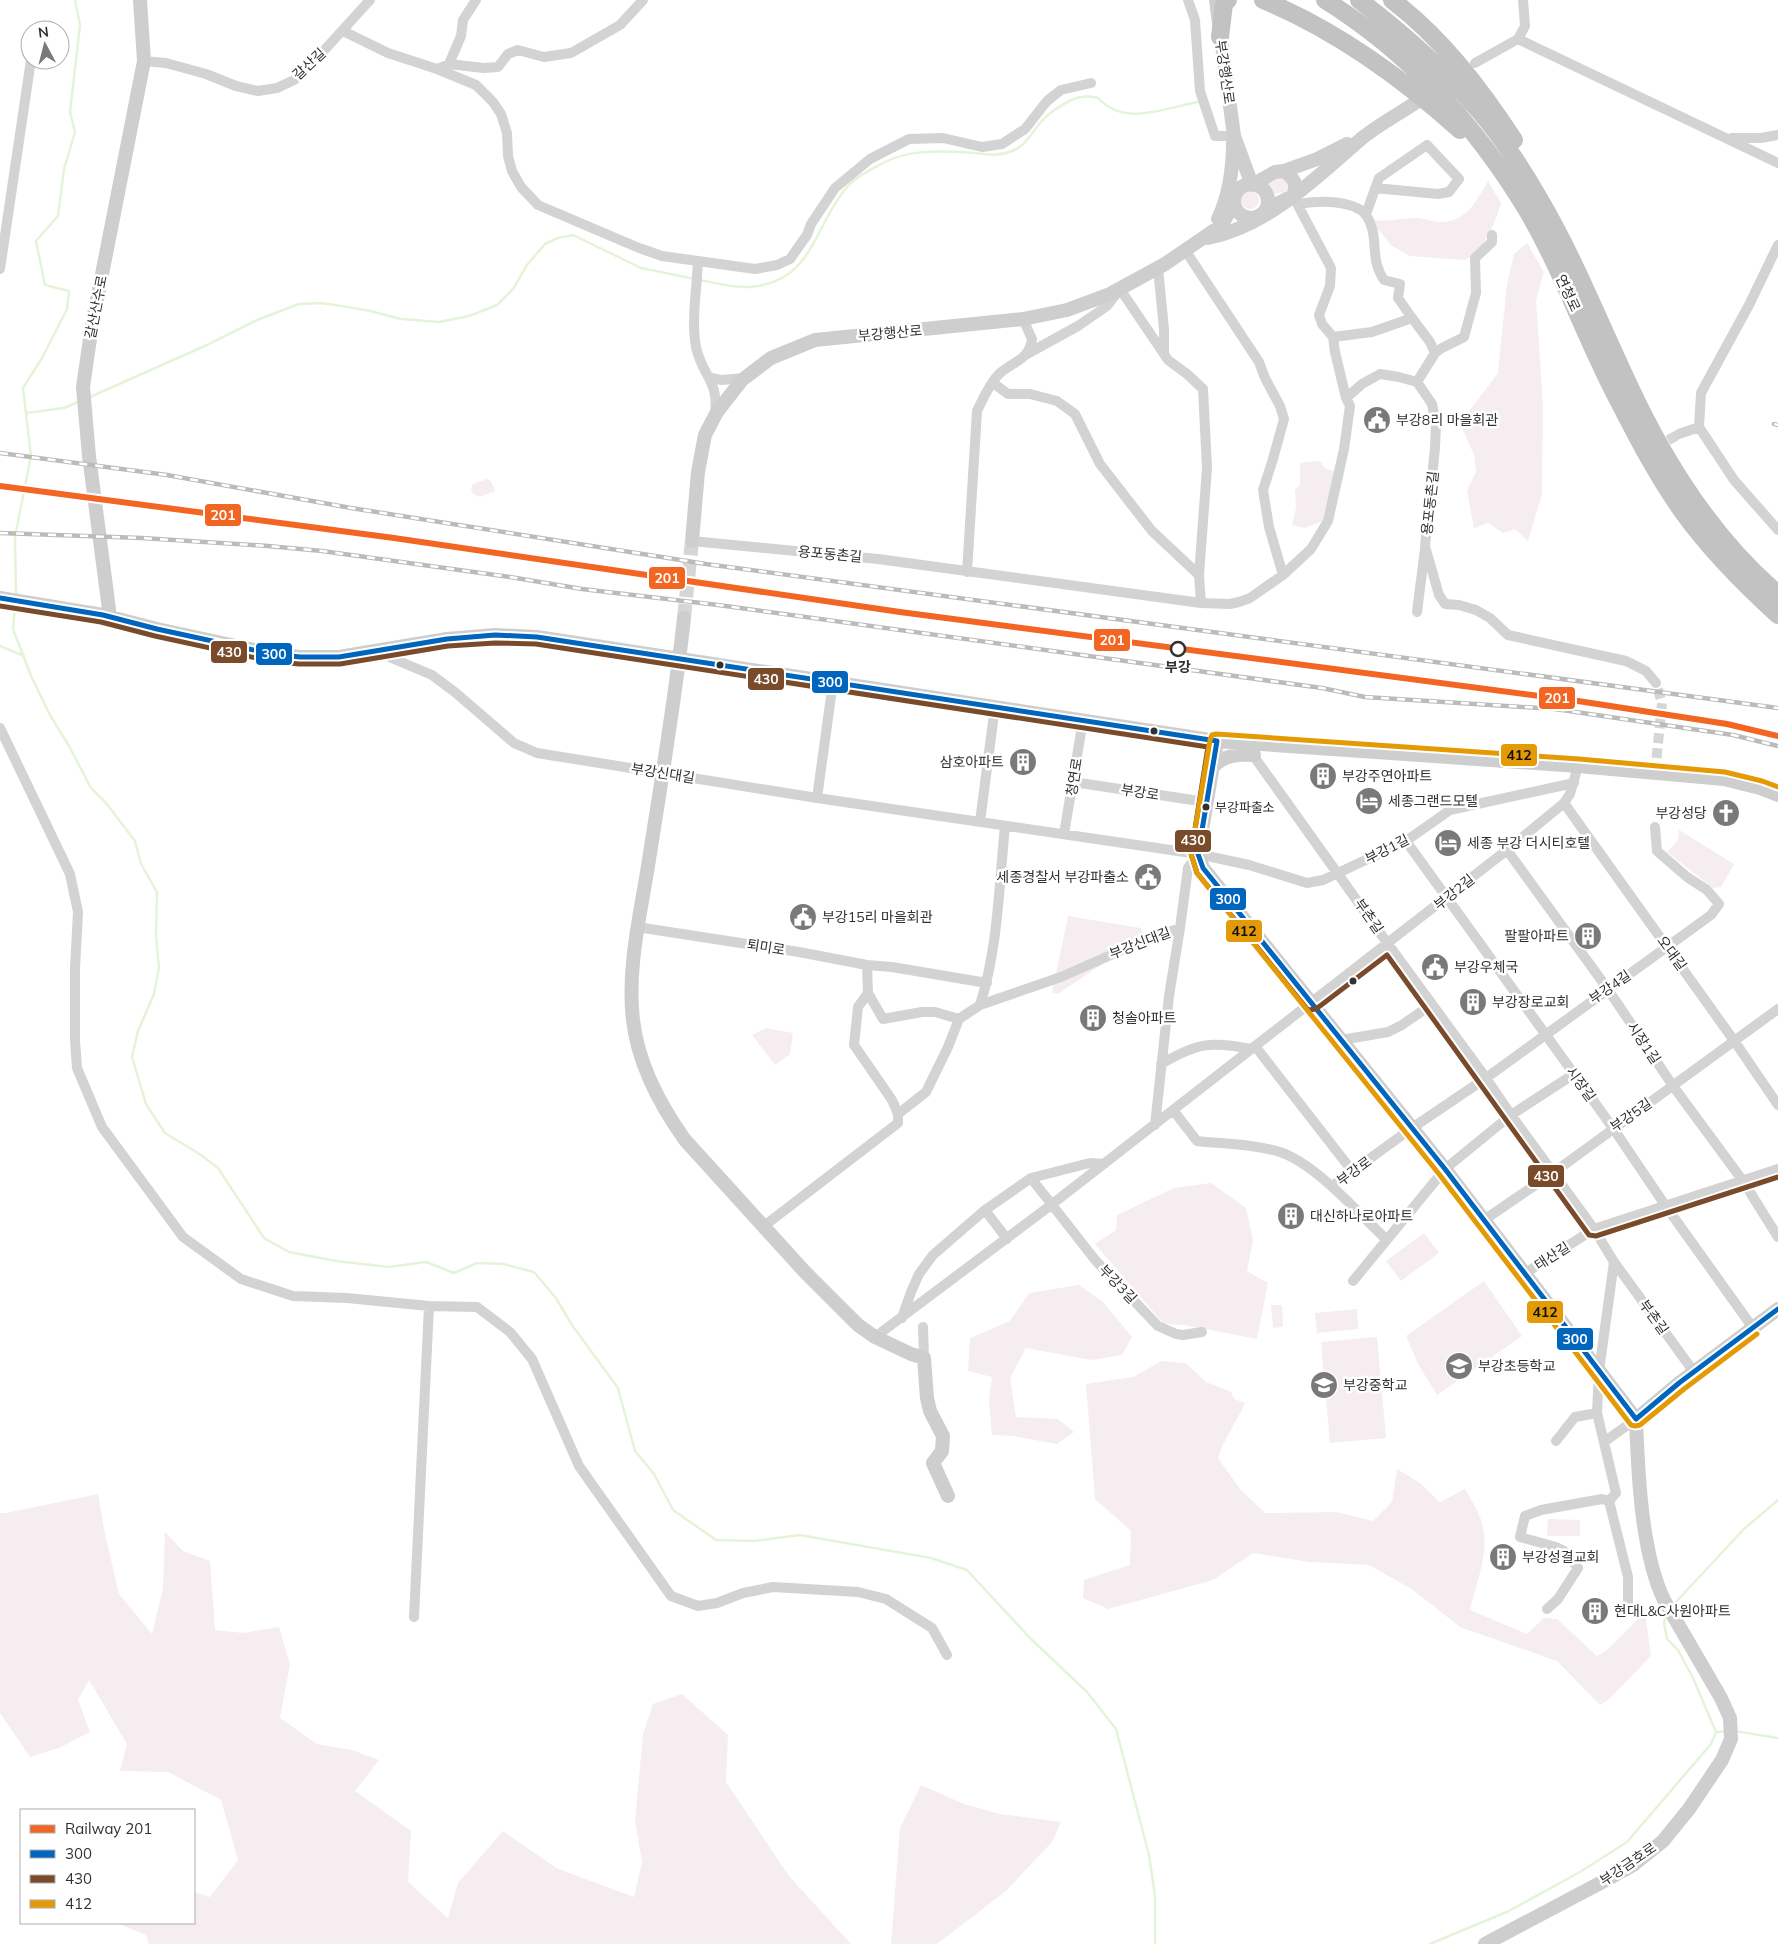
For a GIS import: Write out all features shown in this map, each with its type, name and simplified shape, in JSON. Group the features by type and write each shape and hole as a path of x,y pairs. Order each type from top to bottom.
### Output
{"highway":[{"path":"1211,0 1220,37"},
{"path":"1220,37 1224,4 1228,0"},
{"path":"1263,0 1323,30 1386,70 1434,106 1462,131 1542,239"},
{"name":"연청로","path":"1325,0 1388,44 1460,114 1495,162 1527,211 1614,393 1655,467 1686,516 1724,562 1778,615"},
{"name":"연청로","path":"1359,0 1400,32 1474,104 1511,154 1553,224 1629,386 1667,459 1700,508 1737,552 1778,594"},
{"path":"1392,0 1413,16 1454,58 1488,100 1520,150 1553,224"}],"street":[{"name":"갈산산수로","path":"106,616 83,387 92,325 144,61 140,0"},
{"name":"갈산길","path":"144,61 166,63 258,91 277,88 294,80 309,67 370,0"},
{"path":"449,64 461,36 463,20 476,0"},
{"path":"437,69 449,64 498,67 508,54 518,50 544,57 570,53 620,25 643,0"},
{"path":"1188,0 1195,20 1200,91 1215,136 1235,140"},
{"name":"부강행산로","path":"1216,0 1235,140 1252,184 1261,188 1267,195 1266,209"},
{"path":"1475,63 1518,39 1526,26 1523,0"},
{"path":"343,31 388,53 437,69 476,85 493,102 501,114 507,133 508,156 512,171 521,187 538,205 662,256 698,263 756,269 777,265 790,259 807,235 811,224 835,188 870,159 909,139 942,138 982,147 1002,144 1026,129 1047,101 1061,90 1091,84"},
{"path":"1518,39 1778,163"},
{"path":"0,269 30,70"},
{"path":"1203,239 1222,225 1235,198 1243,187 1270,175 1317,159 1362,138 1418,101"},
{"path":"1729,138 1761,138 1778,135"},
{"path":"1203,239 1228,234 1295,200 1362,138"},
{"path":"1235,140 1235,198 1238,211 1250,218"},
{"path":"1203,239 1223,209 1235,140"},
{"name":"부강행산로","path":"1235,140 1251,171 1259,177 1270,175"},
{"path":"1366,214 1379,178 1427,145 1459,179 1449,192 1438,194 1376,188"},
{"path":"1284,171 1292,177 1294,182 1295,200"},
{"path":"1203,239 1250,218 1259,216 1266,209 1295,200 1338,203 1360,209 1366,214 1372,230 1375,262 1381,275 1384,280 1400,284 1398,298 1430,342 1435,354"},
{"name":"용포동촌길","path":"692,541 878,559 1201,603 1230,604 1250,598 1283,575 1311,549 1328,521 1344,449 1350,406 1346,398 1335,352 1334,337 1322,324 1319,315 1330,286 1331,268 1295,200"},
{"path":"1346,398 1362,384 1380,374 1416,382 1435,354 1442,348 1464,337 1476,293 1474,258 1492,242 1492,236"},
{"name":"부강행산로","path":"692,541 698,472 705,435 715,416 745,378 771,358 815,340 1023,319 1067,310 1110,294 1158,268 1203,239"},
{"path":"1778,245 1749,304 1701,393 1699,427 1734,480 1778,530"},
{"path":"1185,250 1259,362 1280,406 1284,419 1274,460 1263,490 1269,527 1283,575"},
{"path":"698,263 695,338 700,364 710,377 717,399 715,416"},
{"path":"1158,268 1164,329 1164,354"},
{"path":"967,572 977,411 987,390 999,375 1027,354 1078,326 1107,306 1120,288 1168,360 1203,389 1207,468 1199,575 1201,603"},
{"path":"1334,337 1372,332 1412,318"},
{"path":"1023,319 1032,339 1027,354"},
{"path":"710,377 721,380 745,378"},
{"name":"용포동촌길","path":"1416,382 1432,404 1436,424 1434,470 1425,546 1439,594 1445,604 1459,605 1476,610 1490,618 1508,635 1626,661 1646,671 1656,683"},
{"path":"993,383 1008,394 1030,394 1051,399 1075,414 1100,464 1152,531 1199,575"},
{"path":"1679,434 1699,427"},
{"path":"1417,612 1425,546"},
{"path":"0,598 106,616 272,654 300,657 338,657 447,639 495,634 545,638 1217,741 1724,778 1778,795"},
{"path":"684,618 662,773 637,927 631,994 633,1021 642,1058 654,1088 670,1119 685,1140 804,1271 851,1318 875,1337 924,1358"},
{"name":"부강신대길","path":"375,651 432,675 514,743 537,753 817,798 1198,854 1188,868 1180,928 1138,942 1061,977 980,1005"},
{"path":"817,798 834,682"},
{"path":"980,822 995,706"},
{"name":"청연로","path":"1064,834 1083,720"},
{"path":"0,728 70,874 78,912 74,1040 76,1068 102,1126 183,1237 241,1280 293,1296 347,1298 429,1306 477,1307 510,1332 532,1359 579,1466 671,1596 698,1606 717,1603 743,1593 773,1587 858,1592 886,1599 932,1628 947,1655"},
{"path":"1217,741 1198,854 1203,868 1412,1128 1636,1419"},
{"name":"부촌길","path":"1243,742 1486,1078 1594,1229 1614,1262 1694,1372"},
{"path":"1212,768 1229,756 1238,754 1254,755"},
{"name":"부강2길","path":"1311,1003 1447,898 1564,803 1570,794 1578,766"},
{"name":"부강로","path":"1073,782 1206,802"},
{"name":"부강1길","path":"1198,854 1249,866 1307,883 1323,880 1406,841 1450,810 1574,783"},
{"name":"오대길","path":"1564,803 1778,1105"},
{"path":"898,1114 926,1092 959,1020 980,1005 987,982 996,922 1005,826"},
{"name":"부강4길","path":"1412,1128 1486,1078 1711,914 1719,904 1708,890 1687,877 1657,851 1656,827"},
{"name":"시장길","path":"1406,841 1613,1128 1664,1205 1753,1328"},
{"name":"시장1길","path":"1507,850 1607,988 1673,1086 1743,1181 1778,1237"},
{"name":"퇴미로","path":"637,927 799,952 867,965"},
{"path":"1154,1125 1169,996 1180,928"},
{"path":"959,1020 935,1012 922,1012 883,1019 868,993 867,965 987,982"},
{"path":"764,1226 898,1123 898,1114 892,1100 854,1045 858,1007 868,993"},
{"path":"875,1337 1007,1239 1311,1003"},
{"path":"1341,1040 1388,1032 1402,1025 1432,1004"},
{"name":"부강5길","path":"1484,1220 1553,1173 1778,1010"},
{"path":"1161,1064 1184,1051 1201,1046 1220,1044 1253,1047 1353,1172"},
{"path":"1353,1281 1445,1170 1511,1115 1574,1074"},
{"path":"1173,1110 1197,1141 1269,1149 1282,1153 1300,1162 1332,1186"},
{"name":"부강로","path":"1386,1239 1332,1186 1412,1128"},
{"path":"902,1318 916,1280 933,1255 985,1210 1031,1178 1090,1163 1104,1164"},
{"name":"태산길","path":"1524,1274 1594,1229 1778,1169"},
{"name":"부강3길","path":"1031,1178 1096,1261 1158,1326 1183,1335 1202,1332"},
{"path":"985,1210 1007,1239"},
{"path":"1609,1501 1616,1493 1597,1413 1599,1371 1614,1262"},
{"path":"414,1617 429,1306"},
{"path":"1604,1442 1778,1309"},
{"path":"923,1327 926,1398 930,1411 943,1436 942,1451 933,1464 948,1496"},
{"path":"1556,1441 1575,1417 1597,1413"},
{"name":"부강금호로","path":"1485,1944 1604,1882 1633,1864 1663,1841 1711,1779 1731,1739 1731,1724 1722,1698 1664,1600 1657,1584 1647,1546 1638,1464 1636,1419"},
{"path":"1547,1609 1558,1599 1578,1568 1564,1551 1520,1537 1525,1516 1540,1510 1602,1499 1609,1501"},
{"path":"1609,1501 1628,1577 1628,1604 1622,1613"}],"shaded area":[{"path":"1280,177 1288,182 1287,193 1278,193 1272,196 1267,185"},
{"path":"1488,181 1501,203 1496,219 1484,243 1472,256 1465,260 1410,256 1392,246 1377,228 1374,220 1385,221 1417,218 1440,222 1457,219 1475,203"},
{"path":"1250,191 1256,194 1259,200 1256,206 1250,209 1244,206 1241,200 1244,194"},
{"path":"1527,243 1544,272 1536,300 1543,405 1542,494 1528,541 1515,529 1503,533 1488,523 1474,528 1467,491 1476,472 1474,455 1462,428 1470,410 1498,373 1507,284 1514,254"},
{"path":"1320,461 1325,468 1333,471 1335,477 1326,520 1304,528 1292,525 1296,508 1295,490 1300,485 1300,463"},
{"path":"487,479 491,481 495,491 480,497 473,494 471,490 473,484"},
{"path":"1679,830 1734,864 1721,887 1713,888 1667,852 1678,840"},
{"path":"1068,916 1141,928 1144,936 1058,994 1052,993"},
{"path":"766,1028 793,1033 790,1054 775,1065 752,1035"},
{"path":"1211,1183 1246,1208 1253,1240 1247,1271 1268,1283 1257,1339 1184,1325 1164,1324 1095,1244 1116,1230 1117,1215 1174,1188"},
{"path":"1424,1233 1439,1253 1401,1281 1386,1261"},
{"path":"1484,1281 1522,1336 1437,1395 1418,1364 1406,1336"},
{"path":"1079,1285 1102,1301 1132,1337 1122,1355 1091,1360 1026,1348 1010,1378 1016,1417 1058,1419 1074,1432 1057,1444 1013,1436 992,1435 989,1400 992,1377 968,1371 970,1338 1010,1321 1029,1293"},
{"path":"1271,1305 1282,1305 1283,1327 1273,1328"},
{"path":"1357,1309 1358,1329 1317,1333 1315,1313"},
{"path":"1377,1337 1386,1438 1330,1443 1321,1342"},
{"path":"1162,1361 1186,1363 1206,1382 1231,1392 1234,1399 1245,1403 1218,1458 1240,1489 1265,1513 1337,1512 1373,1521 1392,1502 1397,1469 1420,1483 1440,1502 1465,1489 1480,1517 1484,1540 1482,1564 1470,1610 1527,1634 1544,1618 1557,1619 1597,1656 1607,1650 1645,1612 1651,1656 1608,1700 1600,1705 1557,1661 1460,1627 1413,1590 1369,1565 1309,1562 1253,1553 1213,1580 1108,1609 1083,1598 1084,1580 1130,1565 1131,1531 1095,1499 1086,1384 1133,1377"},
{"path":"98,1494 119,1594 152,1634 163,1589 165,1532 183,1551 210,1561 215,1630 243,1633 279,1627 290,1664 280,1718 317,1744 352,1750 379,1760 355,1791 411,1831 408,1882 448,1918 458,1883 503,1831 556,1868 634,1897 642,1862 635,1821 643,1734 653,1704 682,1694 728,1735 726,1782 789,1876 851,1944 149,1944 146,1935 118,1924 195,1924 195,1892 210,1897 238,1860 221,1800 168,1772 120,1771 127,1744 89,1680 78,1700 90,1732 59,1748 30,1757 0,1713 0,1513"},
{"path":"1548,1519 1580,1520 1580,1536 1547,1536"},
{"path":"921,1785 964,1804 1000,1814 1061,1822 1052,1842 1006,1891 937,1944 891,1944 900,1828"}],"waterway":[{"path":"16,596 15,537 31,456 23,388 42,358 67,309 69,291 45,285 36,241 58,216 64,169 75,132 70,112 80,25 75,0"},
{"path":"700,280 731,286 749,287 770,283 787,275 799,264 809,250 847,187 855,179 894,158 913,153 934,152 994,155 1006,153 1021,146 1049,114 1060,106 1078,98 1098,98 1109,107 1120,112 1133,114 1159,111 1198,102"},
{"path":"90,397 207,345 257,320 299,304 322,303 366,310 401,319 439,322 469,316 497,305 513,289 527,265 545,244 558,238 573,235 641,268 695,279"},
{"path":"26,413 64,408 80,401"},
{"path":"15,606 13,629 31,676 50,715 91,788 106,803 135,841 141,864 157,892 156,936 159,968 154,994 138,1031 132,1057 146,1104 165,1133 218,1168 264,1238 289,1252 336,1261 389,1267 426,1262 454,1273 477,1263 503,1264 534,1272 556,1298 572,1325 618,1388 635,1451 654,1474 673,1510 716,1540 755,1541 800,1535 931,1558 967,1570 1030,1638 1087,1692 1116,1729 1149,1855 1155,1896 1155,1944"},
{"path":"0,646 24,656"},
{"path":"1673,1605 1744,1529 1778,1500"},
{"path":"1430,1944 1509,1911 1580,1872 1627,1842 1711,1744 1716,1732 1693,1678 1678,1650 1667,1639 1664,1623 1666,1612"},
{"path":"1716,1732 1727,1731"},
{"path":"1735,1731 1778,1738"}],"tunnel":[{"path":"1655,448 1679,434"},
{"path":"684,618 692,541"},
{"path":"1655,773 1662,703 1656,683"}],"railway":[{"path":"1774,424 1778,425"},
{"path":"0,453 167,475 351,508 706,564 1778,708"},
{"path":"0,533 142,538 322,551 582,589 718,605 1322,688 1365,697 1555,709 1733,735 1778,746"}],"rail line":[{"name":"201","path":"0,486 394,538 900,612 1578,701 1727,724 1778,736"}],"transit line":[{"name":"300","path":"0,598 103,615 272,654 300,657 339,657 447,639 495,635 537,637 1217,741 1198,854 1203,868 1445,1169 1636,1419 1679,1383 1778,1309"},
{"name":"430","path":"0,606 101,622 270,661 299,664 340,664 448,646 495,643 536,644 1208,747 1191,854 1197,873 1308,1010 1316,1009 1387,955 1589,1235 1596,1236 1778,1177"},
{"name":"412","path":"1757,1334 1640,1425 1631,1425 1439,1174 1197,873 1191,854 1210,740 1212,735 1216,734 1579,759 1725,772 1778,787"}],"place":[{"name":"부강8리 마을회관","path":"1377,420"},
{"name":"부강","path":"1178,649"},
{"name":"삼호아파트","path":"1023,762"},
{"name":"부강주연아파트","path":"1323,776"},
{"name":"세종그랜드모텔","path":"1369,801"},
{"name":"부강파출소","path":"1206,807"},
{"name":"부강성당","path":"1726,813"},
{"name":"세종 부강 더시티호텔","path":"1448,843"},
{"name":"세종경찰서 부강파출소","path":"1148,877"},
{"name":"부강15리 마을회관","path":"803,917"},
{"name":"팔팔아파트","path":"1588,936"},
{"name":"부강우체국","path":"1435,967"},
{"name":"부강장로교회","path":"1473,1002"},
{"name":"청솔아파트","path":"1093,1018"},
{"name":"대신하나로아파트","path":"1291,1216"},
{"name":"부강초등학교","path":"1459,1366"},
{"name":"부강중학교","path":"1324,1385"},
{"name":"부강성결교회","path":"1503,1557"},
{"name":"현대L&C사원아파트","path":"1595,1611"}]}
